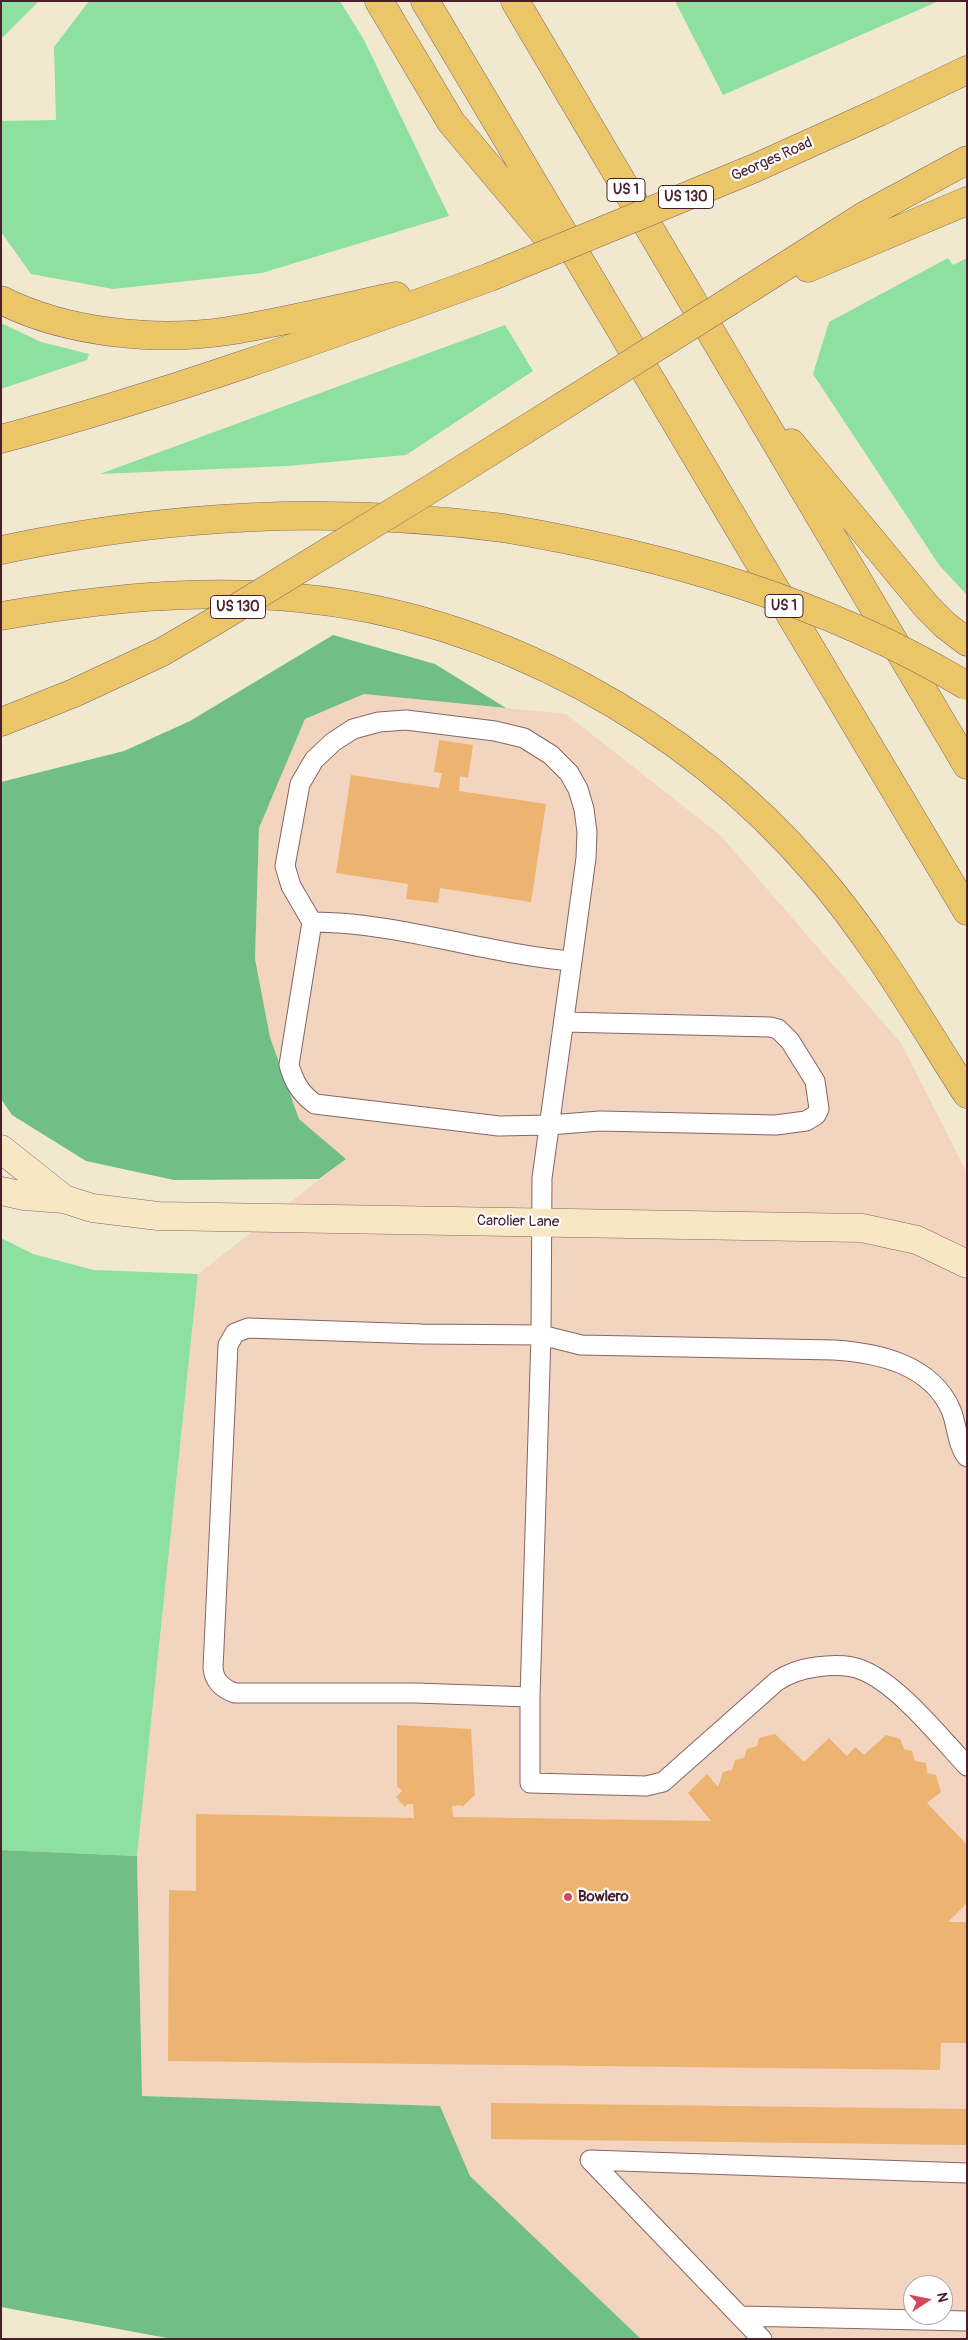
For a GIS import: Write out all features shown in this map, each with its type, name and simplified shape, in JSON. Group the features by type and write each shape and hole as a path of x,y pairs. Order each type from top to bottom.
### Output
{"highway":[{"path":"379,1 450,122 601,300"},
{"name":"US 1","path":"425,1 601,300 967,911"},
{"name":"US 1","path":"514,1 967,766"},
{"name":"Georges Road","path":"490,276 755,168 967,70"},
{"name":"US 130","path":"1,722 118,673 162,652 200,630 323,556 864,216 967,160"},
{"path":"730,301 937,212 967,201"},
{"path":"1,300 30,313 83,328 125,333 201,333 251,326 490,276"},
{"name":"US 130","path":"1,438 127,403 323,338 490,276"},
{"path":"737,378 927,606 945,625 967,642"},
{"path":"1,550 118,529 242,516 289,514 363,516 503,528 630,552 758,591 860,631 967,686"},
{"path":"1,616 110,599 178,594 300,598 356,607 436,626 501,647 532,661 624,711 671,742 728,786 777,832 814,870 844,907 900,988 967,1094"}],"street":[{"name":"Carolier Lane","path":"1,1149 64,1199"},
{"name":"Carolier Lane","path":"1,1191 24,1196 64,1199 92,1208 158,1216 862,1228 917,1240 967,1264"}],"lane":[{"path":"564,1022 770,1027 778,1030 790,1042 815,1082 818,1109 816,1115 806,1121 776,1126 600,1121 549,1125 499,1126 338,1108 316,1104 304,1096 294,1082 289,1065 312,922 291,886 286,866 300,784 314,760 333,742 353,729 379,722 406,720 495,731 524,738 551,755 569,773 578,789 584,808 587,832 586,858 577,918 564,1022 549,1125 542,1178 541,1335 530,1697 530,1783 646,1786 663,1782 777,1681 797,1670 837,1665 851,1666 873,1675 896,1693 967,1766"},
{"path":"312,922 347,922 536,958 572,962"},
{"path":"530,1697 416,1693 235,1693 225,1689 220,1684 216,1679 214,1668 228,1345 235,1333 248,1328 422,1334 541,1335 581,1345 834,1350 882,1356 904,1364 917,1372 947,1401 967,1457"},
{"path":"762,2339 590,2160 967,2173"},
{"path":"740,2316 967,2321"}],"shaded area":[{"path":"364,694 566,714 720,835 901,1043 967,1173 967,2339 641,2339 470,2176 440,2106 142,2096 137,1856 198,1274 346,1159 299,1119 270,1037 255,959 259,828 305,719"}],"green space":[{"path":"1,1 39,1 1,39"},
{"path":"89,1 340,1 364,40 449,216 262,273 113,289 31,274 1,232 1,121 56,120 54,47"},
{"path":"675,1 939,1 723,95"},
{"path":"948,258 953,265 967,258 967,595 939,565 813,374 829,322"},
{"path":"1,323 41,342 89,354 87,360 1,389"},
{"path":"505,325 533,371 406,455 287,466 100,474"},
{"path":"333,635 435,664 506,708 364,694 305,719 259,828 255,959 270,1037 299,1119 346,1159 319,1179 174,1180 86,1161 12,1115 1,1099 1,782 124,751 190,721"},
{"path":"1,1238 33,1254 94,1270 198,1274 137,1856 1,1850"},
{"path":"1,1850 137,1856 142,2096 440,2106 470,2176 641,2339 172,2339 1,2307"}],"building":[{"path":"439,740 473,745 468,778 460,776 459,791 546,804 531,902 440,888 438,903 406,899 408,884 336,873 351,775 439,788 442,773 434,772"},
{"name":"Bowlero","path":"397,1725 471,1729 475,1795 462,1807 461,1805 452,1806 453,1817 711,1821 688,1793 707,1774 718,1787 723,1772 732,1770 735,1760 744,1758 747,1749 757,1746 759,1738 775,1734 804,1762 829,1738 847,1756 855,1747 864,1755 886,1735 900,1739 904,1749 912,1751 915,1761 926,1763 927,1773 936,1775 941,1792 927,1803 967,1845 967,1903 948,1922 967,1922 967,2043 941,2043 940,2070 168,2061 169,1890 196,1891 196,1814 414,1818 413,1804 407,1804 405,1807 396,1797 402,1791 397,1786"},
{"path":"491,2103 967,2109 967,2145 491,2139"}],"place":[{"name":"Bowlero","path":"568,1897"}]}
